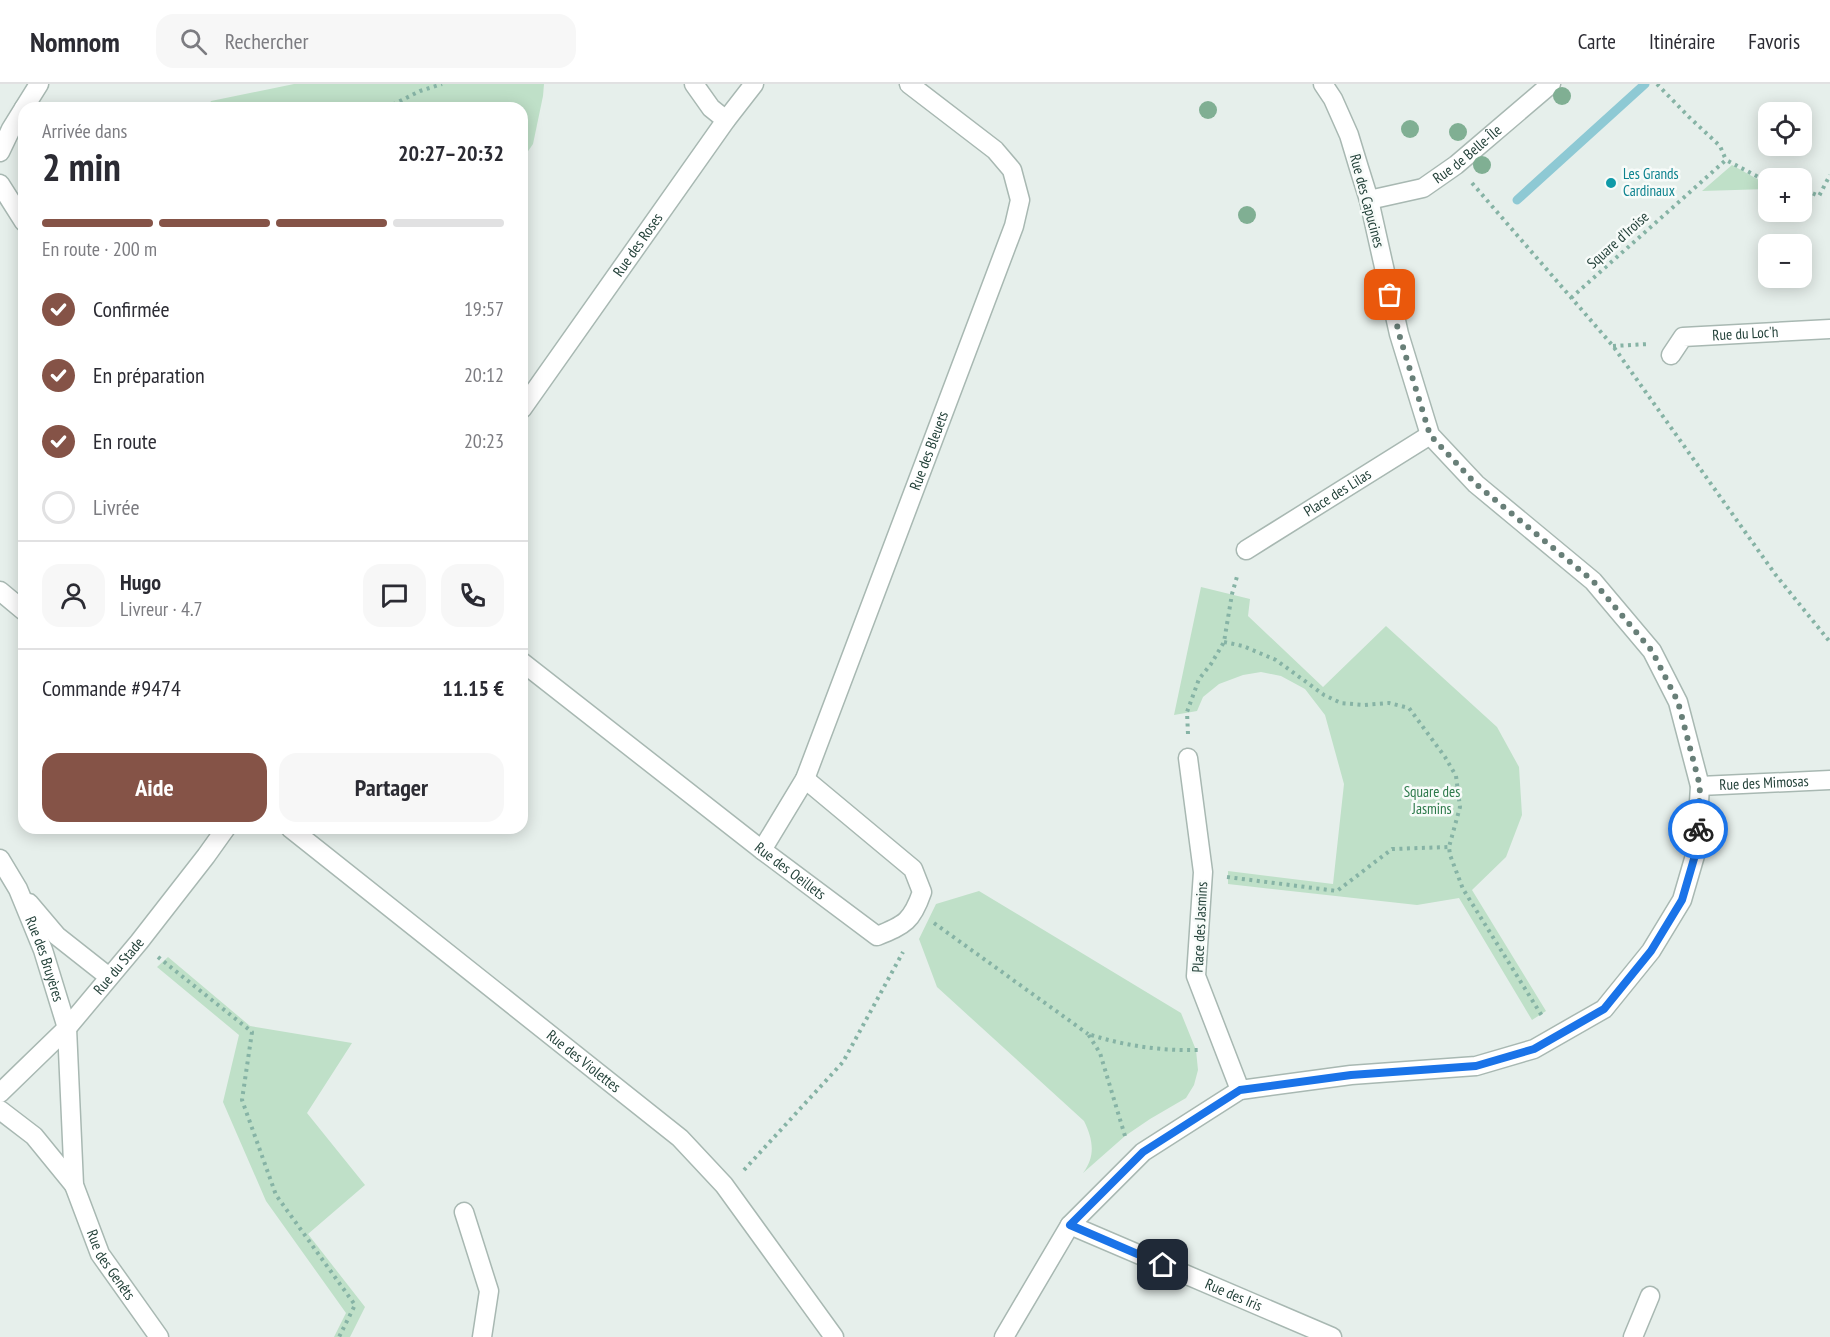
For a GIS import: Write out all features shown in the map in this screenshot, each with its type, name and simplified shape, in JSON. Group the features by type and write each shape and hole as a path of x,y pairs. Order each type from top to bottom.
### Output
{"street":[{"path":"28,102 39,84"},
{"path":"694,84 711,108 726,120"},
{"name":"Rue des Roses","path":"528,400 753,84"},
{"name":"Rue des Bleuets","path":"762,850 805,779 1006,249 1020,200 1012,170 995,150 909,84"},
{"name":"Rue des Capucines","path":"1004,1337 1070,1225 1143,1152 1240,1090 1351,1075 1476,1066 1534,1049 1604,1009 1651,951 1682,900 1696,852 1700,786 1678,702 1652,651 1593,581 1476,484 1430,435 1399,334 1369,200 1349,135 1333,99 1323,84"},
{"name":"Rue de Belle-Île","path":"1369,200 1423,188 1456,165 1551,84"},
{"path":"0,153 18,118"},
{"path":"0,184 18,212"},
{"name":"Rue du Loc'h","path":"1671,356 1683,337 1830,330"},
{"name":"Place des Lilas","path":"1246,550 1430,435"},
{"path":"0,591 18,606"},
{"name":"Rue des Oeillets","path":"528,667 762,850 877,936 901,927 916,909"},
{"name":"Place des Jasmins","path":"1188,758 1203,872 1196,976 1240,1090"},
{"path":"805,779 913,869 922,892 916,909"},
{"name":"Rue des Mimosas","path":"1700,786 1830,780"},
{"name":"Rue du Stade","path":"0,1093 67,1028 139,942 222,834"},
{"name":"Rue des Violettes","path":"298,834 680,1138 724,1185 834,1337"},
{"name":"Rue des Bruyères","path":"0,859 18,889 43,950 67,1028"},
{"name":"Rue des Bruyères","path":"18,889 57,936 108,977"},
{"name":"Rue des Genêts","path":"67,1028 74,1185 100,1254 159,1337"},
{"name":"Rue des Genêts","path":"0,1110 34,1136 74,1185"},
{"path":"464,1212 489,1292 482,1337"},
{"name":"Rue des Iris","path":"1070,1225 1332,1337"},
{"path":"1633,1337 1650,1296"}],"path":[{"path":"398,102 420,91 442,84"},
{"path":"1657,84 1720,146 1726,160 1758,177"},
{"name":"Square d'Iroise","path":"1571,298 1726,160"},
{"path":"1456,165 1613,346 1775,574 1830,642"},
{"path":"1812,193 1819,196 1830,176"},
{"path":"1613,346 1653,344 1671,356"},
{"path":"1188,758 1186,712 1199,679 1224,642 1232,594 1246,550"},
{"path":"1224,642 1243,646 1276,660 1324,695 1341,703 1364,705 1389,703 1409,708 1434,741 1456,776 1460,807 1449,847 1463,890 1556,1036"},
{"path":"1243,880 1337,891 1392,849 1449,847"},
{"path":"916,909 1088,1034 1149,1049 1224,1051"},
{"path":"139,942 252,1032 242,1100 276,1195 356,1305 339,1337"},
{"path":"724,1185 746,1168 843,1062 901,959 904,949"},
{"path":"1088,1034 1100,1053 1125,1136 1143,1152"}],"green space":[{"path":"294,84 544,84 533,144 528,151 528,102 211,101"},
{"path":"1732,165 1758,179 1758,189 1702,191"},
{"name":"Square des Jasmins","path":"1201,587 1250,599 1248,616 1323,687 1386,626 1497,727 1519,767 1522,815 1506,857 1472,890 1546,1011 1532,1020 1459,898 1417,905 1228,884 1228,871 1333,884 1344,784 1325,715 1305,689 1281,676 1261,672 1243,675 1219,684 1203,697 1197,711 1174,715"},
{"path":"979,891 1181,1013 1196,1050 1198,1070 1194,1085 1186,1098 1125,1136 1083,1173 1090,1160 1092,1147 1084,1121 937,987 919,939 936,904"},
{"path":"168,957 250,1026 352,1043 307,1113 365,1185 308,1234 365,1307 350,1337 334,1337 346,1313 266,1201 223,1102 239,1035 157,967"}],"waterway":[{"path":"1517,200 1645,84"}],"way so far":[{"path":"1390,295 1399,334 1430,435 1476,484 1593,581 1652,651 1678,702 1700,786 1698,829"}],"place":[{"name":"Les Grands Cardinaux","path":"1611,183"}],"route":[{"path":"1163,1265 1070,1225 1143,1152 1240,1090 1351,1075 1476,1066 1534,1049 1604,1009 1651,951 1682,900 1696,852 1698,829"}]}
